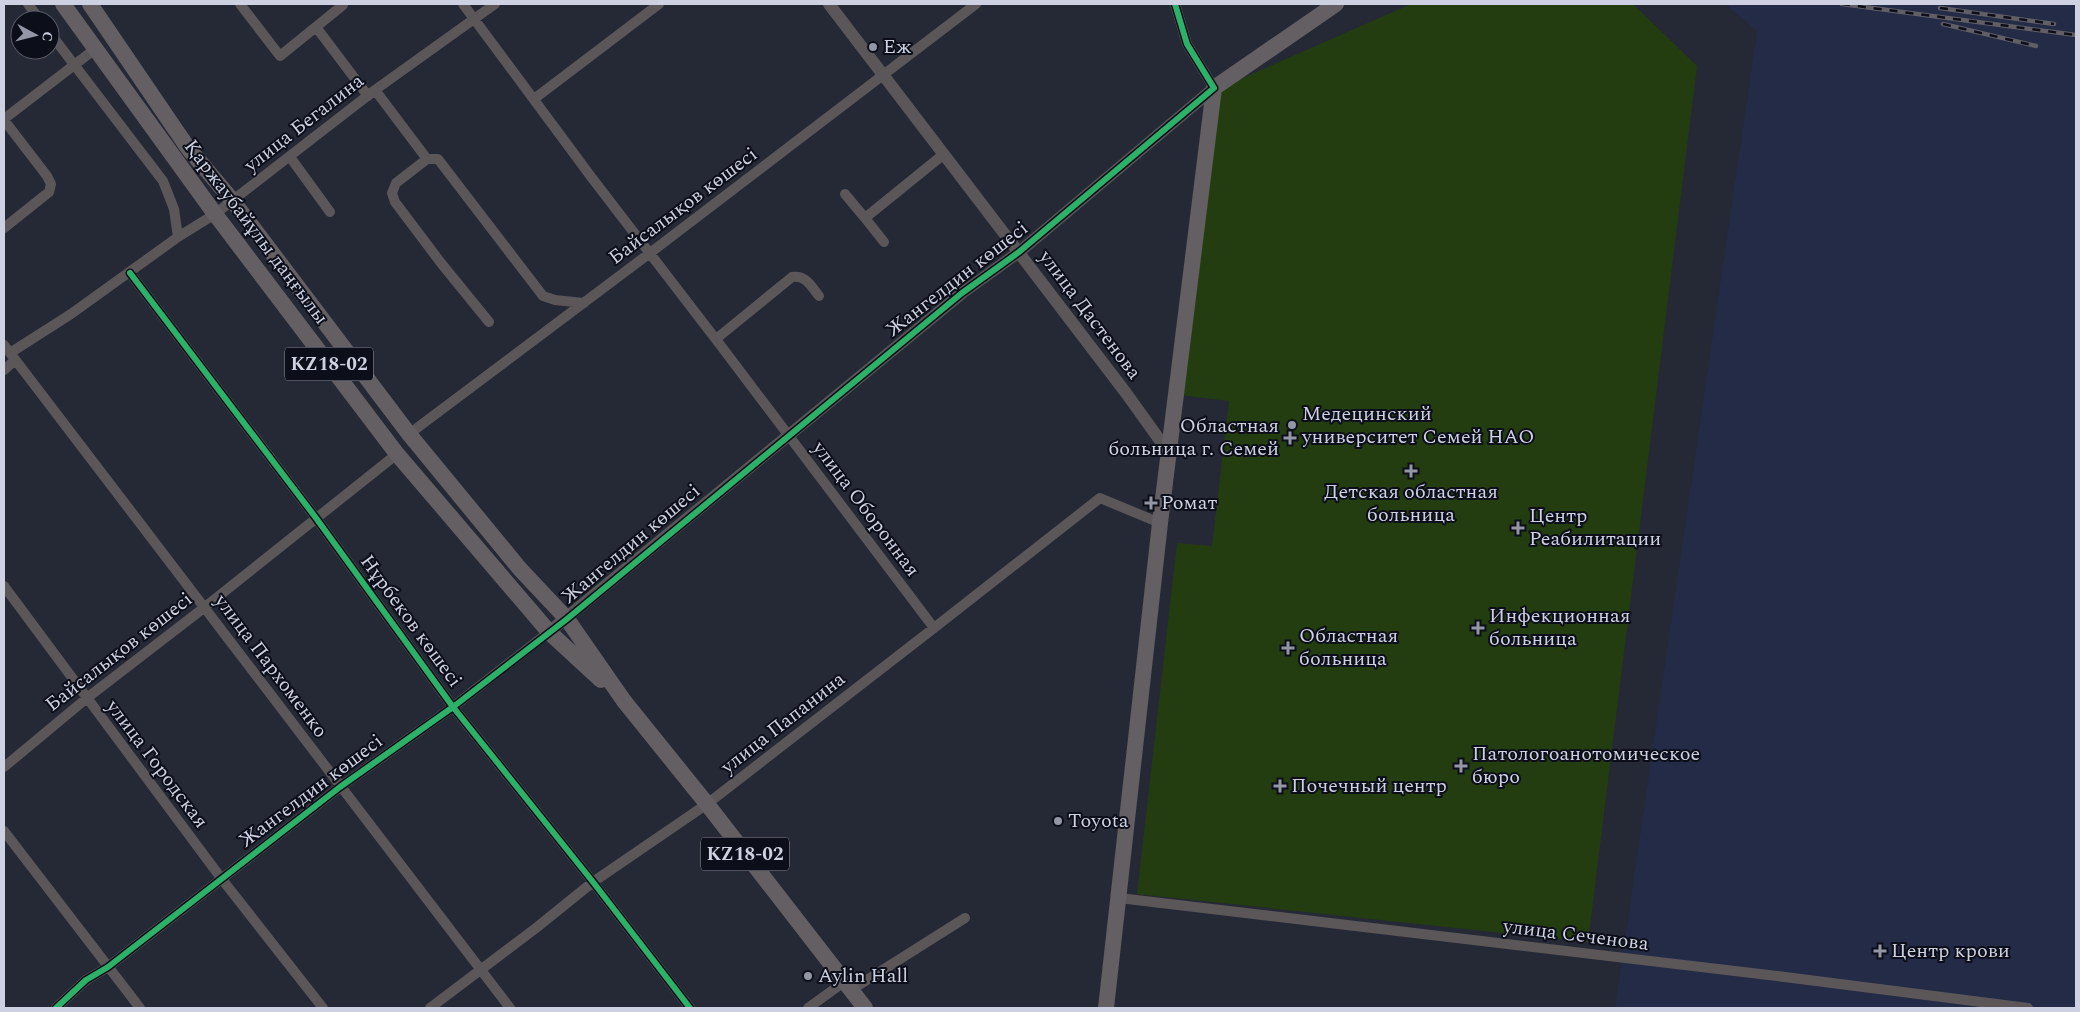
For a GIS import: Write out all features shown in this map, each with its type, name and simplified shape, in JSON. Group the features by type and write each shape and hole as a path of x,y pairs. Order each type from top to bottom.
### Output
{"highway":[{"name":"Қаржаубайұлы даңғылы","path":"63,4 215,214 397,454 549,632 624,701"},
{"name":"Қаржаубайұлы даңғылы","path":"90,4 188,148 232,200 409,434 520,569 567,619 624,701 865,1008"},
{"name":"Жангелдин көшесі","path":"1214,88 1336,4"},
{"path":"1106,1008 1160,522 1214,88"}],"street":[{"path":"240,4 280,56 342,4"},
{"name":"улица Оборонная","path":"463,4 934,628"},
{"name":"улица Бегалина","path":"4,370 9,353 130,273 178,237 215,214 372,93 495,4"},
{"path":"534,99 659,4"},
{"name":"улица Дастенова","path":"829,4 1169,452"},
{"name":"Байсалықов көшесі","path":"409,434 976,4"},
{"path":"1175,4 1187,44 1214,88"},
{"path":"316,27 427,159"},
{"path":"60,46 163,181 174,209 178,237"},
{"path":"4,228 50,192 51,184 48,176 4,120 95,49"},
{"name":"Жангелдин көшесі","path":"56,1008 86,980 108,967 220,878 340,787 453,707 567,619 962,293 1019,252 1214,88"},
{"path":"865,218 944,154"},
{"path":"290,157 330,212"},
{"path":"489,322 395,202 392,194 396,184 427,159 438,159 543,296 555,300 584,303"},
{"path":"845,194 884,242"},
{"name":"Нұрбеков көшесі","path":"130,273 316,518 453,707 593,882 690,1008"},
{"path":"716,339 792,278 799,276 807,280 819,296"},
{"name":"улица Пархоменко","path":"9,353 510,1008"},
{"name":"Байсалықов көшесі","path":"4,767 87,698 397,454"},
{"name":"улица Папанина","path":"430,1008 479,969 536,928 593,882 706,804 1100,498 1160,522"},
{"name":"улица Городская","path":"4,586 220,878 323,1008"},
{"path":"4,831 140,1008"},
{"name":"улица Сеченова","path":"1119,898 1777,976 2028,1008"},
{"path":"808,1008 965,918"}],"shaded area":[{"path":"1725,4 2076,4 2076,1008 1615,1008 1757,31"}],"green space":[{"path":"1411,4 1633,4 1697,66 1588,942 1137,894 1177,543 1212,546 1229,401 1179,395 1219,94 1236,81"}],"railway":[{"path":"1842,4 2076,35"},
{"path":"1940,8 2054,24"},
{"path":"1943,24 2036,46"}],"cycle path":[{"path":"56,1008 86,980 108,967 340,787 453,707 567,619 962,293 1019,252 1214,88 1187,44 1175,4"},
{"path":"130,273 316,518 453,707 593,882 690,1008"}],"place":[{"name":"Еж","path":"873,47"},
{"name":"Медецинский университет Семей НАО","path":"1292,425"},
{"name":"Областная больница г. Семей","path":"1290,438"},
{"name":"Детская областная больница","path":"1411,471"},
{"name":"Ромат","path":"1151,503"},
{"name":"Центр Реабилитации","path":"1518,528"},
{"name":"Инфекционная больница","path":"1478,628"},
{"name":"Областная больница","path":"1288,648"},
{"name":"Патологоанотомическое бюро","path":"1461,766"},
{"name":"Почечный центр","path":"1280,786"},
{"name":"Toyota","path":"1058,821"},
{"name":"Центр крови","path":"1880,951"},
{"name":"Aylin Hall","path":"808,976"}]}
